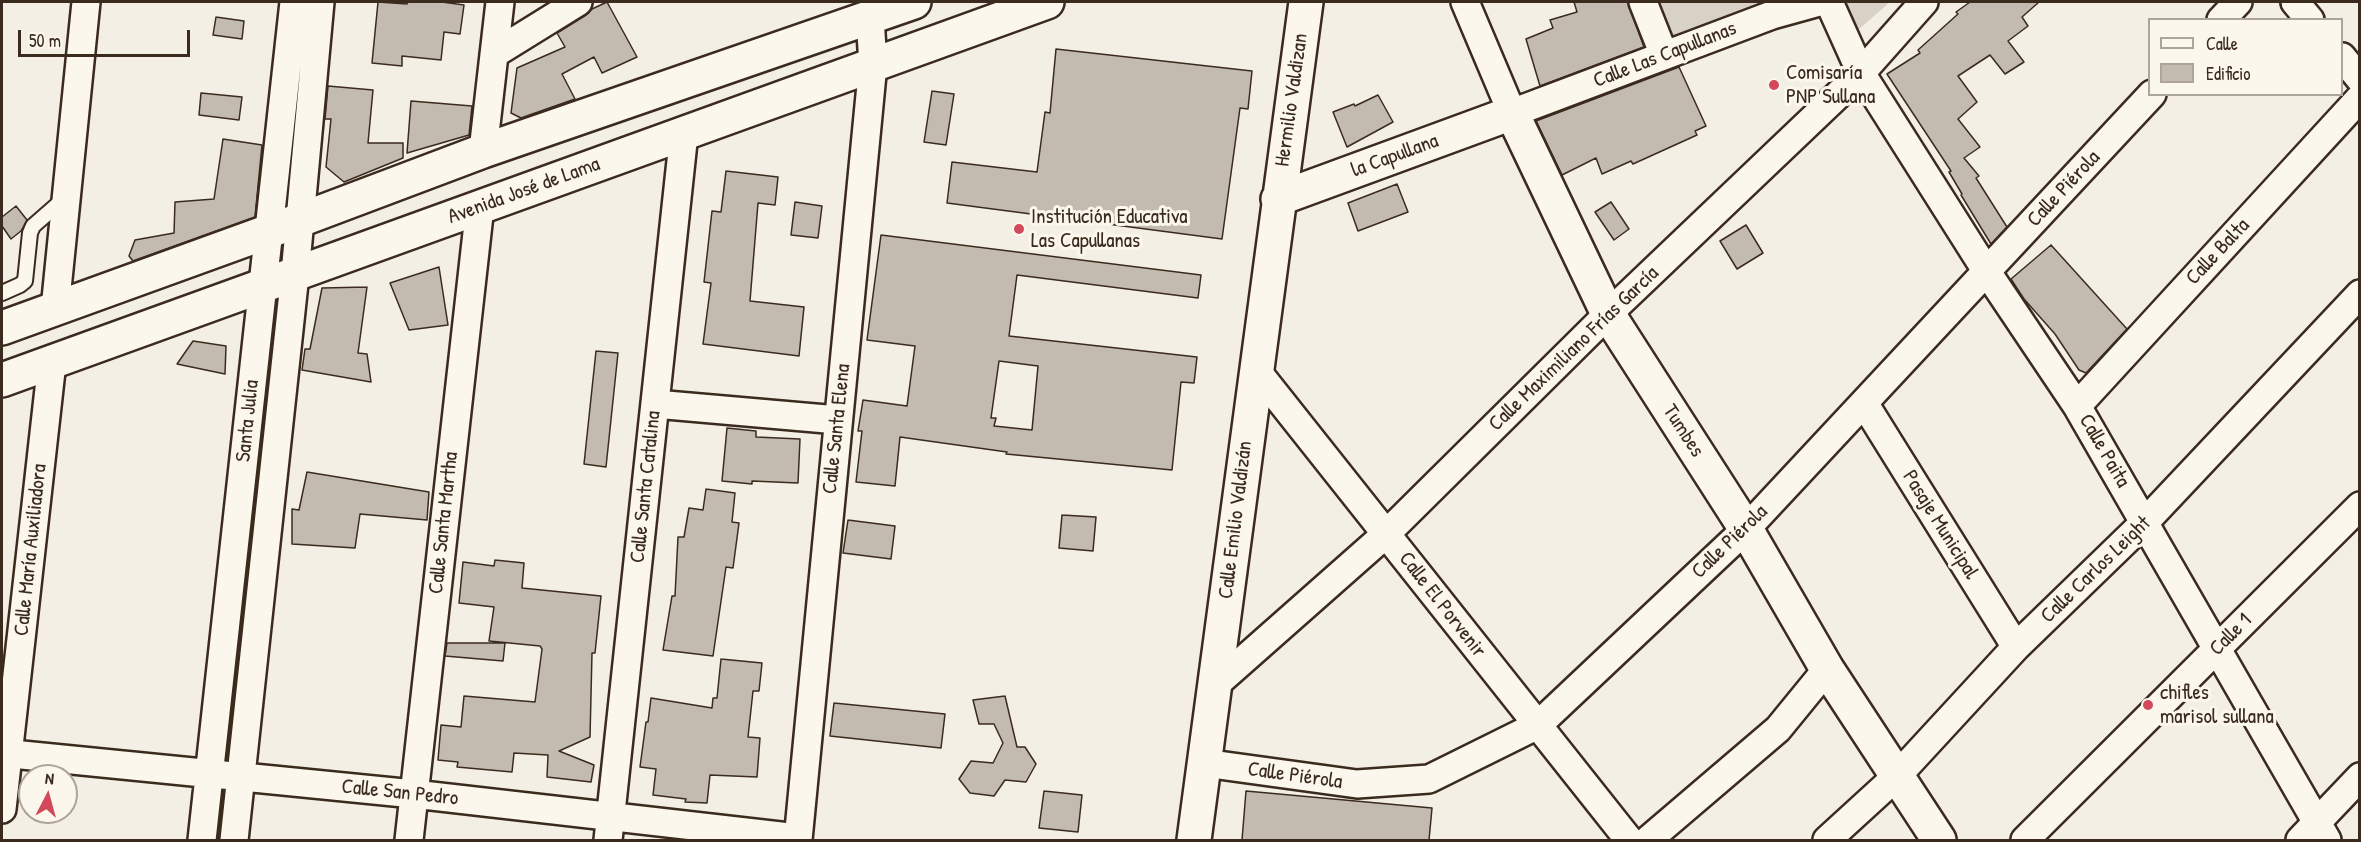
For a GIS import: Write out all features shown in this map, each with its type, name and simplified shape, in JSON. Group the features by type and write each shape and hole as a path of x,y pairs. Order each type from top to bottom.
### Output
{"main road":[{"path":"2,328 483,151 914,2"},
{"name":"Avenida José de Lama","path":"2,380 1047,2"},
{"name":"Hermilio Valdizan","path":"1278,199 1306,2"},
{"name":"la Capullana","path":"1278,199 1512,113"},
{"name":"Tumbes","path":"1512,113 1608,314 1746,529 1827,669 1939,840"},
{"name":"Calle Emilio Valdizán","path":"1194,840 1278,199"}],"street":[{"path":"55,309 86,2"},
{"name":"Santa Julia","path":"202,840 294,2"},
{"name":"Santa Julia","path":"234,840 296,274 320,2"},
{"path":"483,151 500,2"},
{"path":"494,54 579,2"},
{"name":"Tumbes","path":"1466,2 1512,113"},
{"path":"1643,2 1664,55"},
{"name":"Calle Las Capullanas","path":"1512,113 1664,55 1769,8 1819,2"},
{"name":"Calle Paita","path":"1829,2 1861,73 1987,272 2077,406 2145,522 2217,649 2314,834"},
{"name":"Calle Maximiliano Frías García","path":"1214,686 1386,534 1608,314 1861,73 1924,2"},
{"path":"2224,18 2238,2"},
{"path":"2295,2 2308,18"},
{"name":"Calle Santa Elena","path":"798,839 873,64 870,18"},
{"path":"2343,58 2360,79"},
{"name":"Calle Piérola","path":"1204,763 1357,784 1429,779 1538,725 1746,529 2150,96"},
{"name":"Calle Balta","path":"2077,406 2360,98"},
{"name":"Calle Santa Catalina","path":"610,829 684,133"},
{"name":"Calle Santa Martha","path":"409,840 480,206"},
{"name":"Calle Carlos Leight","path":"1827,840 1897,776 2016,647 2145,522 2360,294"},
{"name":"Calle María Auxiliadora","path":"2,810 4,754 52,362"},
{"name":"Calle El Porvenir","path":"1256,370 1629,840"},
{"name":"Pasaje Municipal","path":"1864,403 2016,647"},
{"path":"655,404 838,420"},
{"name":"Calle 1","path":"2025,840 2360,506"},
{"path":"1648,840 1778,729 1827,669"},
{"name":"Calle San Pedro","path":"4,754 414,794 610,829 798,839"},
{"path":"2314,834 2360,777"}],"lane":[{"path":"2,293 25,281 30,233 33,226 66,196"}],"shaded area":[{"path":"1648,2 1761,2 1762,4 1663,42"},
{"path":"1841,2 1890,2 1858,30"}],"building":[{"path":"378,2 407,4 408,2 442,2 464,5 460,34 444,32 441,60 402,56 402,66 372,63"},
{"path":"607,2 637,57 602,73 594,57 562,74 575,99 521,118 511,113 517,68 565,47 557,33 592,9"},
{"path":"1574,2 1628,2 1644,47 1540,86 1526,39 1553,28 1550,20 1577,12"},
{"path":"1970,2 2039,2 2022,17 2028,26 2008,41 2024,62 2005,74 1990,55 1958,76 1977,102 1958,119 1980,147 1964,158 1979,176 1976,178 2007,227 1991,244 1961,195 1949,172 1951,171 1887,74 1920,53 1918,50 1958,14 1956,12"},
{"path":"216,17 244,21 242,39 213,35"},
{"path":"1056,49 1252,71 1248,109 1240,108 1222,239 947,203 952,162 1037,172 1045,112 1050,113"},
{"path":"1679,67 1706,126 1695,131 1697,135 1633,164 1631,161 1602,174 1596,158 1562,175 1536,121"},
{"path":"328,86 373,90 368,143 403,143 403,158 344,182 326,167 331,119 325,119"},
{"path":"932,91 954,94 946,145 924,142"},
{"path":"201,93 242,97 239,120 199,115"},
{"path":"1378,95 1393,122 1347,147 1333,112 1354,104 1355,106"},
{"path":"411,101 472,106 469,135 407,153"},
{"path":"223,139 262,145 255,217 133,261 129,256 135,240 174,233 175,202 214,199"},
{"path":"726,171 778,177 775,205 758,203 750,301 804,307 799,356 703,344 711,283 704,282 712,211 721,212"},
{"path":"1397,184 1408,212 1358,231 1348,203"},
{"path":"795,202 822,206 818,238 791,235"},
{"path":"1611,202 1629,229 1614,240 1595,212"},
{"path":"16,206 27,220 21,231 11,239 2,226 2,217"},
{"path":"1746,225 1763,253 1737,269 1720,241"},
{"path":"881,235 1201,275 1198,298 1017,275 1009,336 1197,357 1194,383 1181,382 1172,470 1006,454 1007,452 900,437 895,486 856,482 862,431 858,431 863,400 907,406 915,346 867,340","holes":["999,361 1038,366 1032,430 994,426 996,418 991,418"]},
{"path":"2051,245 2127,329 2086,373 2079,370 2055,334 2024,299 2011,279"},
{"path":"439,267 448,325 409,330 390,283"},
{"path":"367,287 358,353 367,354 371,382 302,370 305,349 310,349 322,288"},
{"path":"193,341 226,346 225,374 177,364"},
{"path":"596,351 618,353 606,467 584,464"},
{"path":"727,428 756,431 756,437 800,439 798,483 752,481 752,484 722,481"},
{"path":"307,472 429,492 427,520 360,514 355,548 292,544 292,509 299,510"},
{"path":"706,489 735,493 732,522 739,523 733,568 726,567 713,656 663,650 672,596 675,596 678,537 684,537 689,508 703,510"},
{"path":"1062,515 1096,517 1093,551 1059,548"},
{"path":"848,520 895,526 891,559 843,553"},
{"path":"495,560 524,563 522,588 601,596 595,653 592,653 590,737 559,751 594,765 591,782 547,777 548,755 514,753 512,772 457,767 458,762 438,760 441,725 461,727 464,696 535,702 542,649 540,646 489,641 494,607 459,603 463,562 494,566"},
{"path":"447,643 505,643 503,661 445,656"},
{"path":"721,659 762,663 759,691 753,691 748,737 760,738 757,777 710,775 707,803 685,802 686,799 653,795 656,769 640,767 651,698 712,708 713,698 717,698"},
{"path":"1005,696 1017,747 1025,747 1036,764 1026,782 1005,780 994,796 970,793 959,779 971,761 993,763 1003,743 994,724 979,724 973,700"},
{"path":"834,703 945,714 941,748 830,736"},
{"path":"1044,791 1082,795 1078,832 1039,828"},
{"path":"1246,791 1432,808 1429,840 1242,840"}],"place":[{"name":"Comisaría PNP Sullana","path":"1774,85"},
{"name":"Institución Educativa Las Capullanas","path":"1019,229"},
{"name":"chifles marisol sullana","path":"2148,705"}]}
